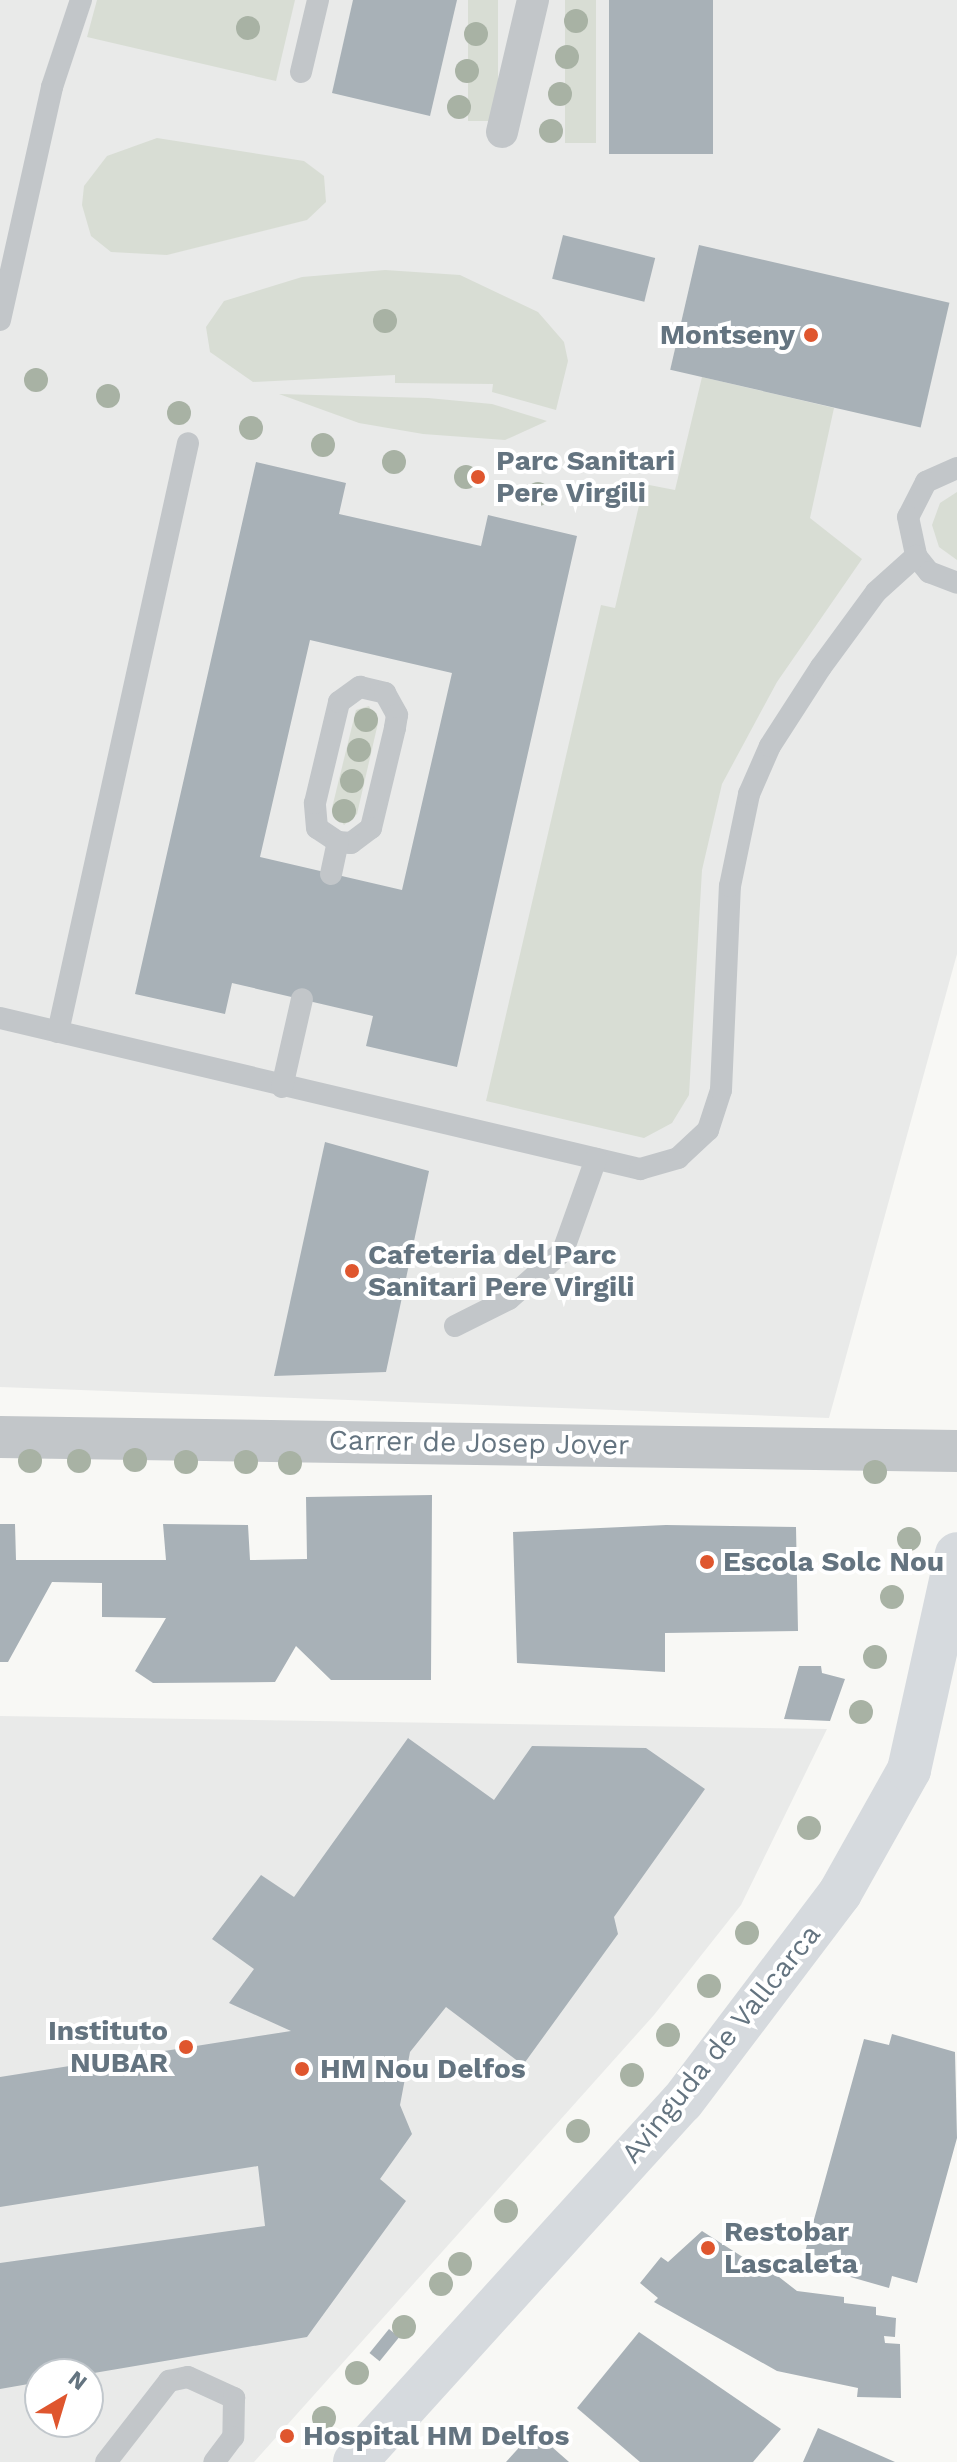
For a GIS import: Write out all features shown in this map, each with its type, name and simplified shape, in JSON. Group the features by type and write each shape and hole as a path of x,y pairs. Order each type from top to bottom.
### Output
{"main road":[{"name":"Avinguda de Vallcarca","path":"355,2462 682,2102 840,1893 909,1770 957,1554"}],"street":[{"path":"502,132 533,0"},
{"name":"Carrer de Josep Jover","path":"0,1437 957,1451"}],"lane":[{"path":"0,320 52,87 81,0"},
{"path":"301,72 318,0"},
{"path":"58,1032 188,443"},
{"path":"957,468 926,482 914,498 908,517 916,556 929,572 957,583"},
{"path":"0,1018 640,1169 660,1166 695,1146 708,1130 721,1090 730,886 749,794 770,746 821,667 876,592 916,556"},
{"path":"360,687 373,687 385,693 397,715 379,801 362,837 338,842 317,828 315,803 339,702 360,687"},
{"path":"331,874 338,842"},
{"path":"282,1087 302,999"},
{"path":"455,1326 509,1299 563,1251 596,1159"},
{"path":"106,2462 169,2381 188,2377 234,2398 233,2437 214,2462"}],"shaded area":[{"name":"Parc Sanitari Pere Virgili","path":"0,0 957,0 957,954 829,1418 0,1387"},
{"path":"97,0 295,0 276,81 87,37"},
{"path":"468,0 498,0 498,121 468,121"},
{"path":"565,0 596,0 596,143 565,143"},
{"path":"157,138 304,161 324,176 326,202 307,220 167,255 111,252 91,236 82,205 84,186 107,156"},
{"path":"385,270 460,275 538,312 564,342 568,361 556,410 492,392 493,384 395,383 395,375 253,382 210,352 206,327 224,301 302,277"},
{"path":"702,377 834,408 810,518 862,559 777,682 722,784 702,870 689,1095 672,1123 644,1138 486,1101 601,605 615,608 644,484 675,490"},
{"path":"279,394 428,398 492,404 547,421 505,440 423,434 359,423"},
{"path":"957,492 957,560 939,547 932,525 940,503"},
{"path":"369,706 378,723 357,814 344,825 332,808 356,710"},
{"name":"HM Nou Delfos","path":"0,1716 827,1729 741,1905 654,2015 254,2462 0,2462"}],"building":[{"path":"353,0 457,0 430,116 332,93"},
{"path":"609,0 713,0 713,154 609,154"},
{"path":"563,235 655,258 644,302 552,279"},
{"name":"Montseny","path":"699,245 949,303 921,428 670,370"},
{"path":"256,462 346,483 339,514 481,546 488,515 577,536 457,1067 366,1046 373,1016 232,983 225,1014 135,994","holes":["310,640 452,673 402,890 260,857"]},
{"name":"Cafeteria del Parc Sanitari Pere Virgili","path":"325,1142 429,1171 386,1372 274,1376"},
{"path":"432,1495 431,1680 331,1680 296,1646 275,1682 153,1683 135,1671 166,1618 102,1617 102,1583 52,1582 8,1662 0,1662 0,1524 15,1524 16,1560 166,1560 163,1524 248,1525 250,1560 307,1559 306,1497"},
{"path":"666,1525 796,1527 798,1631 665,1633 665,1672 517,1663 513,1532"},
{"path":"799,1666 821,1666 822,1673 845,1679 830,1721 784,1719"},
{"path":"408,1738 494,1800 532,1746 646,1748 705,1789 614,1917 618,1934 523,2065 446,2007 410,2052 400,2105 412,2134 380,2179 406,2201 307,2337 104,2371 104,2358 24,2358 24,2385 0,2389 0,2263 265,2226 258,2166 0,2207 0,2077 291,2031 229,2003 254,1969 212,1939 261,1875 294,1897"},
{"path":"892,2034 955,2052 957,2138 917,2283 892,2276 889,2288 826,2270 829,2259 805,2252 864,2039 889,2045"},
{"path":"702,2231 749,2261 752,2256 797,2291 844,2297 844,2303 876,2307 876,2315 896,2318 895,2337 884,2336 885,2343 900,2344 901,2398 857,2397 858,2388 777,2371 654,2302 658,2298 640,2283 661,2257 668,2262"},
{"path":"389,2329 399,2337 380,2361 369,2353"},
{"path":"639,2332 781,2429 753,2462 640,2462 577,2408"},
{"path":"818,2428 895,2462 803,2462"},
{"path":"534,2431 569,2462 506,2462"}],"place":[{"name":"Montseny","path":"811,335"},
{"name":"Parc Sanitari Pere Virgili","path":"478,477"},
{"name":"Cafeteria del Parc Sanitari Pere Virgili","path":"352,1271"},
{"name":"Escola Solc Nou","path":"707,1562"},
{"name":"Instituto NUBAR","path":"186,2047"},
{"name":"HM Nou Delfos","path":"302,2069"},
{"name":"Restobar Lascaleta","path":"708,2248"},
{"name":"Hospital HM Delfos","path":"287,2436"}]}
